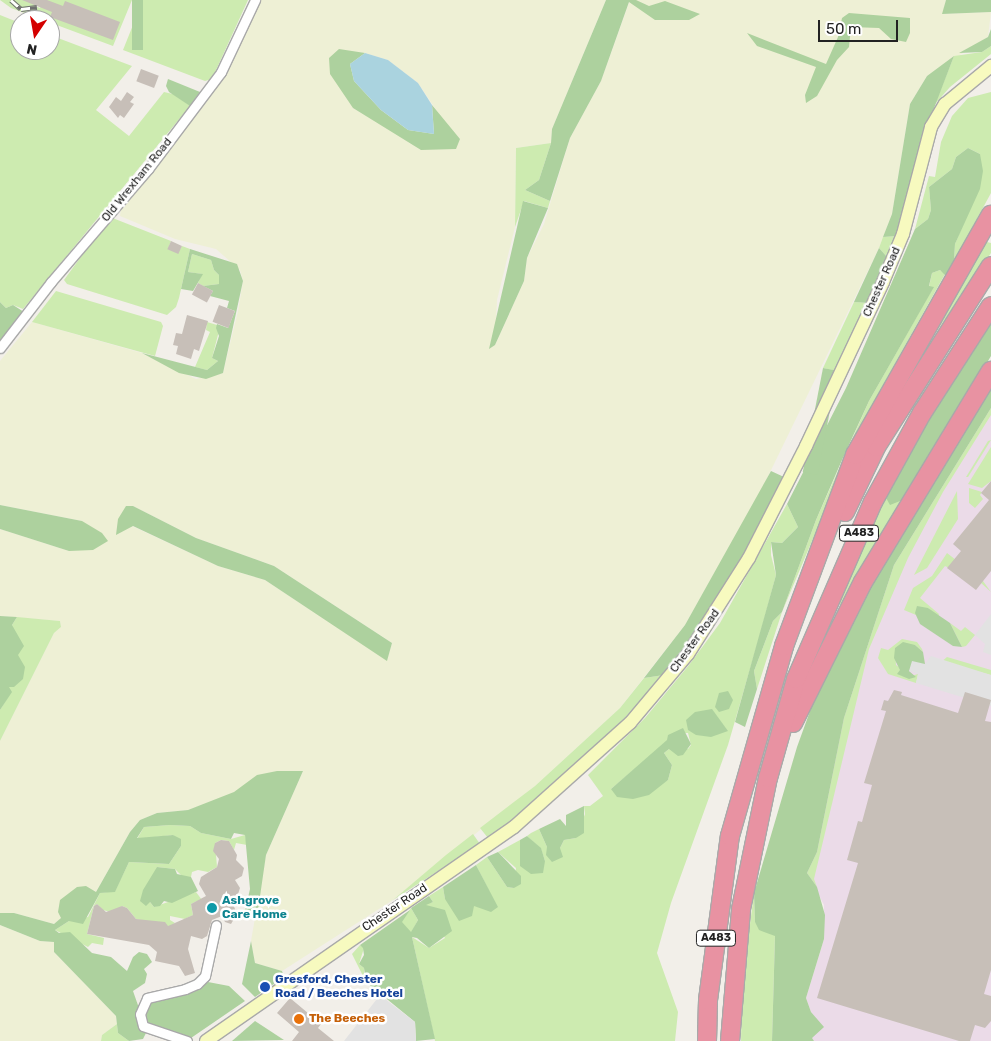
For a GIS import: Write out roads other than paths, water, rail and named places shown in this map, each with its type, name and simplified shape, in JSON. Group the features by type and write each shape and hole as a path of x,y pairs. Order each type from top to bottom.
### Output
{"highway":[{"name":"A483","path":"707,1041 708,1000 730,836 784,646 855,455 991,215"},
{"name":"A483","path":"803,598 876,447 991,266"},
{"name":"A483","path":"730,1041 741,909 768,778 796,679 873,502 922,413 991,306"},
{"name":"A483","path":"768,778 814,676 862,582 991,371"}],"main road":[{"name":"Chester Road","path":"206,1041 514,827 630,724 688,654 749,558 810,437 883,282 903,234 931,127 945,104 958,90 977,80 991,66"},
{"path":"977,80 991,81"}],"street":[{"name":"Old Wrexham Road","path":"0,348 51,282 148,169 221,72 255,0"},
{"path":"187,1041 143,1026 140,1014 147,998 182,990 197,984 205,976 216,925"}],"water":[{"path":"365,53 388,60 418,83 432,105 434,134 408,130 381,110 354,81 350,64"}],"railway":[{"path":"11,0 21,9 37,7"}],"place":[{"name":"Ashgrove Care Home","path":"212,908"},
{"name":"Gresford, Chester Road / Beeches Hotel","path":"265,987"},
{"name":"The Beeches","path":"299,1019"}]}
